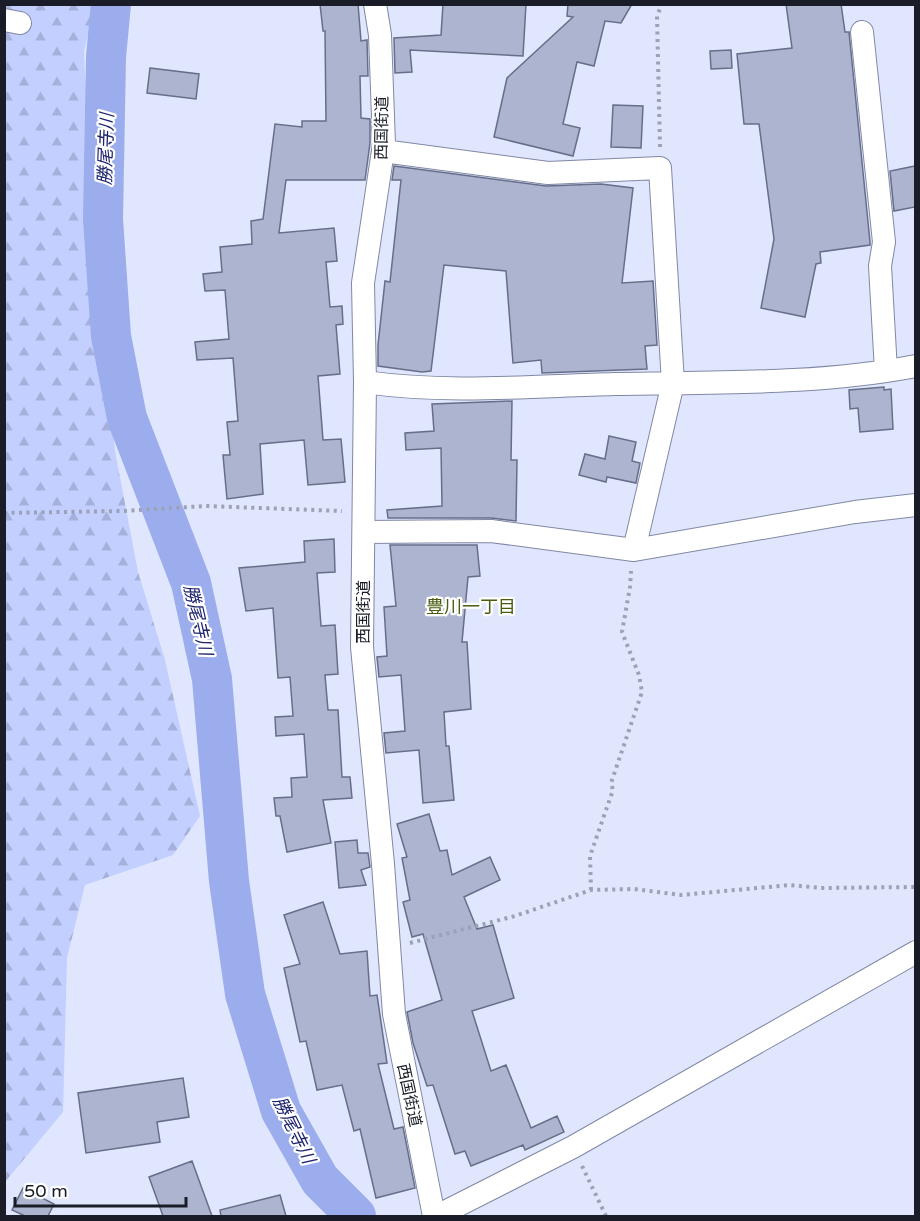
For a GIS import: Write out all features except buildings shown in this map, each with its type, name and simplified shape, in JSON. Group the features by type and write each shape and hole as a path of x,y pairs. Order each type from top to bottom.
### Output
{"street":[{"name":"西国街道","path":"375,4 380,35 383,151 363,283 365,382 363,647 394,1014 435,1216"},
{"path":"862,32 884,242 880,266 886,371"},
{"path":"383,151 548,173 660,168 673,382 634,550"},
{"path":"365,382 396,386 474,387 776,380 874,374 915,366"},
{"path":"364,522 491,531 634,550 855,512 915,505"},
{"path":"435,1216 573,1147 915,952"}],"path":[{"path":"660,168 657,16 662,4"},
{"path":"4,513 122,511 206,506 364,522"},
{"path":"591,890 590,856 613,790 611,783 642,692 639,675 622,632 634,550"},
{"path":"389,948 505,919 591,890 634,889 681,895 790,885 821,888 915,887"},
{"path":"573,1147 606,1216"}],"green space":[{"path":"5,5 96,5 84,51 92,247 115,451 138,572 165,660 200,816 173,855 85,885 67,958 63,1112 5,1182"}],"waterway":[{"name":"勝尾寺川","path":"111,4 106,57 103,219 111,336 127,418 191,583 212,679 229,881 245,994 281,1111 320,1180 356,1216"}],"district":[{"name":"豊川一丁目","path":"471,607"}]}
